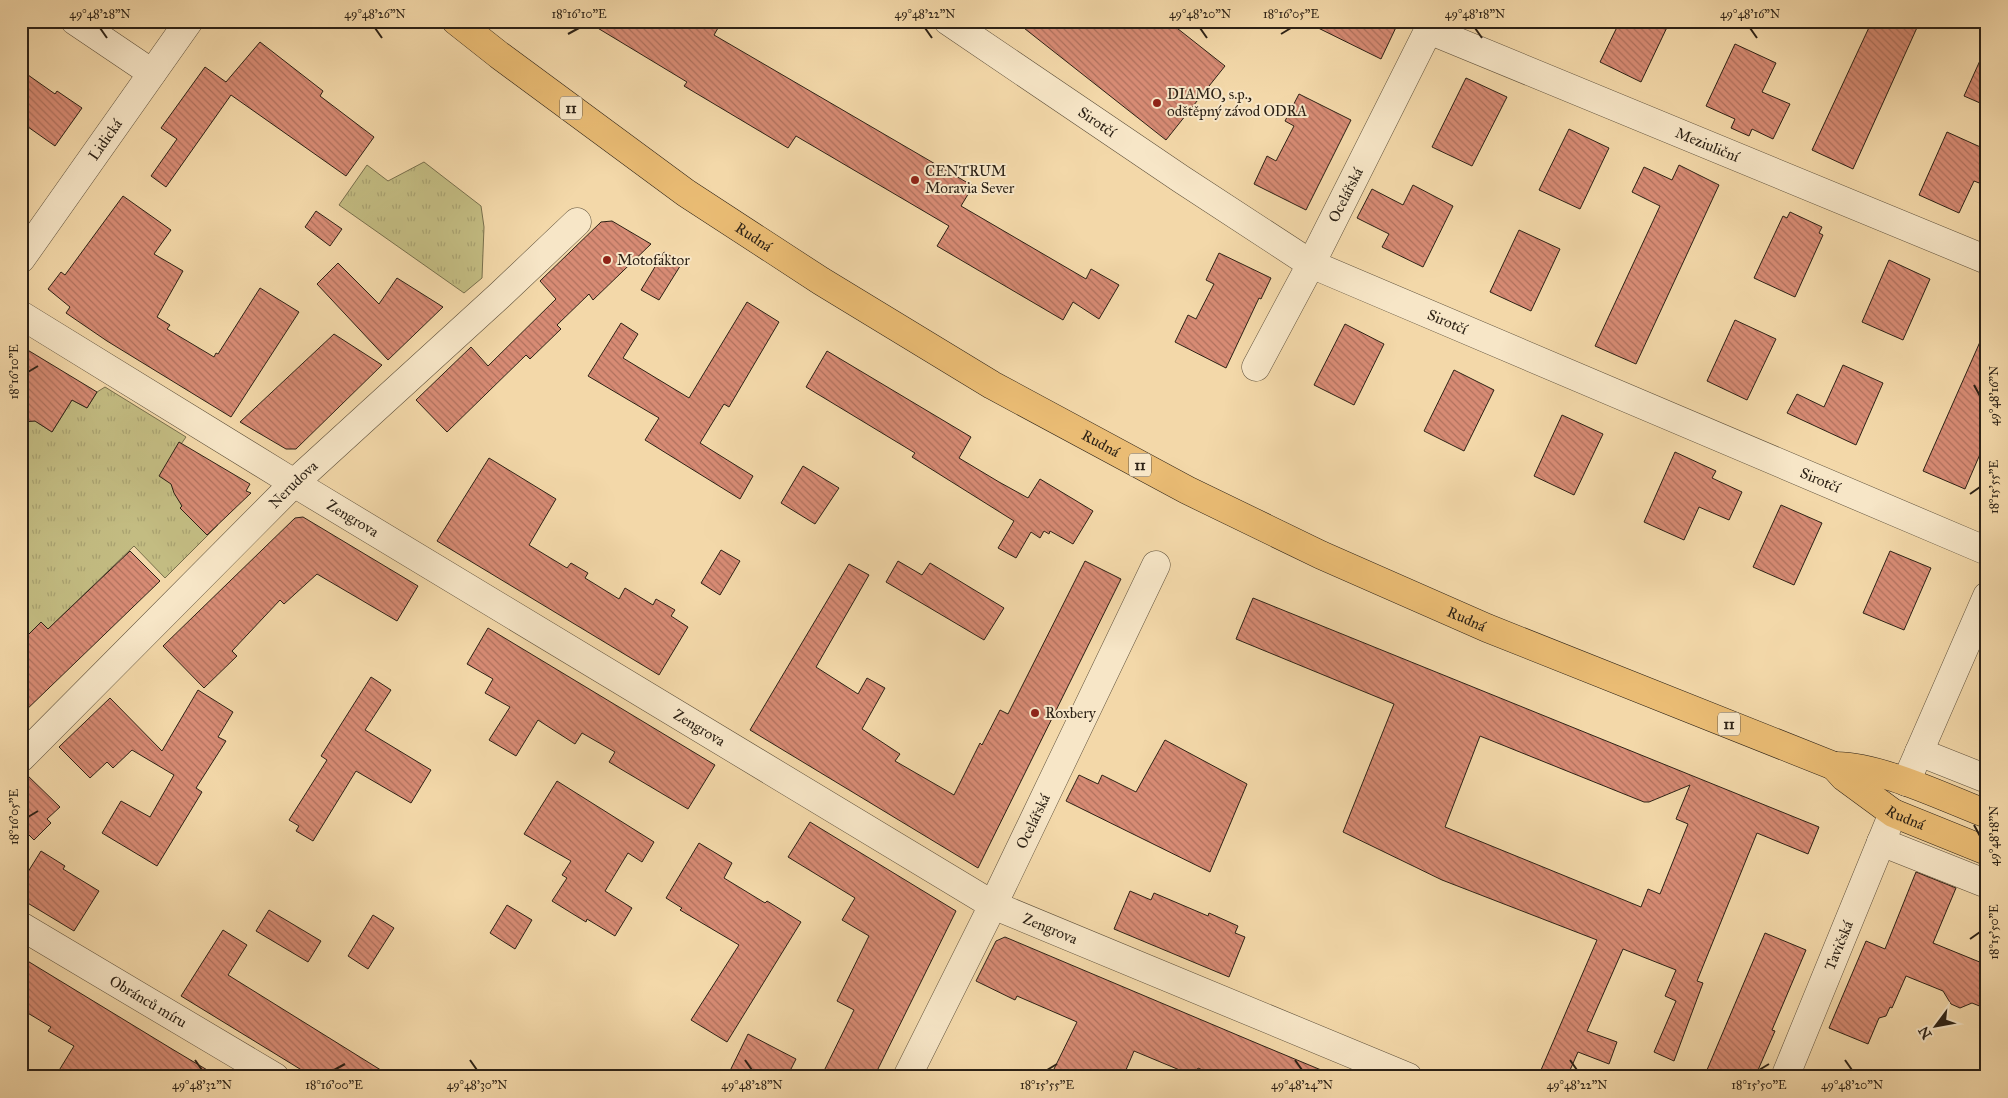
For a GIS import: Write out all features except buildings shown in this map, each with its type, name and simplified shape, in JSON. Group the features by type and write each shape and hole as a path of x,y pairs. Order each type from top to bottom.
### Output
{"main road":[{"name":"Rudná","path":"456,21 686,193 814,275 992,384 1187,490 1321,555 1487,628 1834,766 1849,766 1906,782 1987,814"},
{"name":"Rudná","path":"1834,766 1844,777 1893,813 1987,851"}],"street":[{"path":"75,21 152,74"},
{"name":"Lidická","path":"21,259 189,21"},
{"name":"Sirotčí","path":"948,21 1180,179 1311,264 1987,551"},
{"name":"Ocelářská","path":"1256,367 1311,264 1431,26"},
{"name":"Meziuliční","path":"1431,26 1987,260"},
{"name":"Nerudova","path":"21,758 294,483 577,222"},
{"name":"Zengrova","path":"21,315 294,483 993,905 1408,1077"},
{"name":"Ocelářská","path":"907,1077 993,905 1156,565"},
{"path":"1906,782 1987,596"},
{"path":"1918,752 1987,779"},
{"name":"Tavičská","path":"1785,1077 1893,813"},
{"path":"1881,842 1987,884"},
{"name":"Obránců míru","path":"21,926 275,1077"}],"green space":[{"path":"424,162 481,206 484,227 482,278 464,293 339,205 367,165 388,181"},
{"path":"105,387 186,437 163,470 190,500 218,525 165,578 134,546 21,655 21,422 35,421 52,432 72,400 87,408 97,392"}],"place":[{"name":"DIAMO, s.p., odštěpný závod ODRA","path":"1157,103"},
{"name":"CENTRUM Moravia Sever","path":"915,180"},
{"name":"Motofaktor","path":"607,260"},
{"name":"Roxbery","path":"1035,713"}]}
